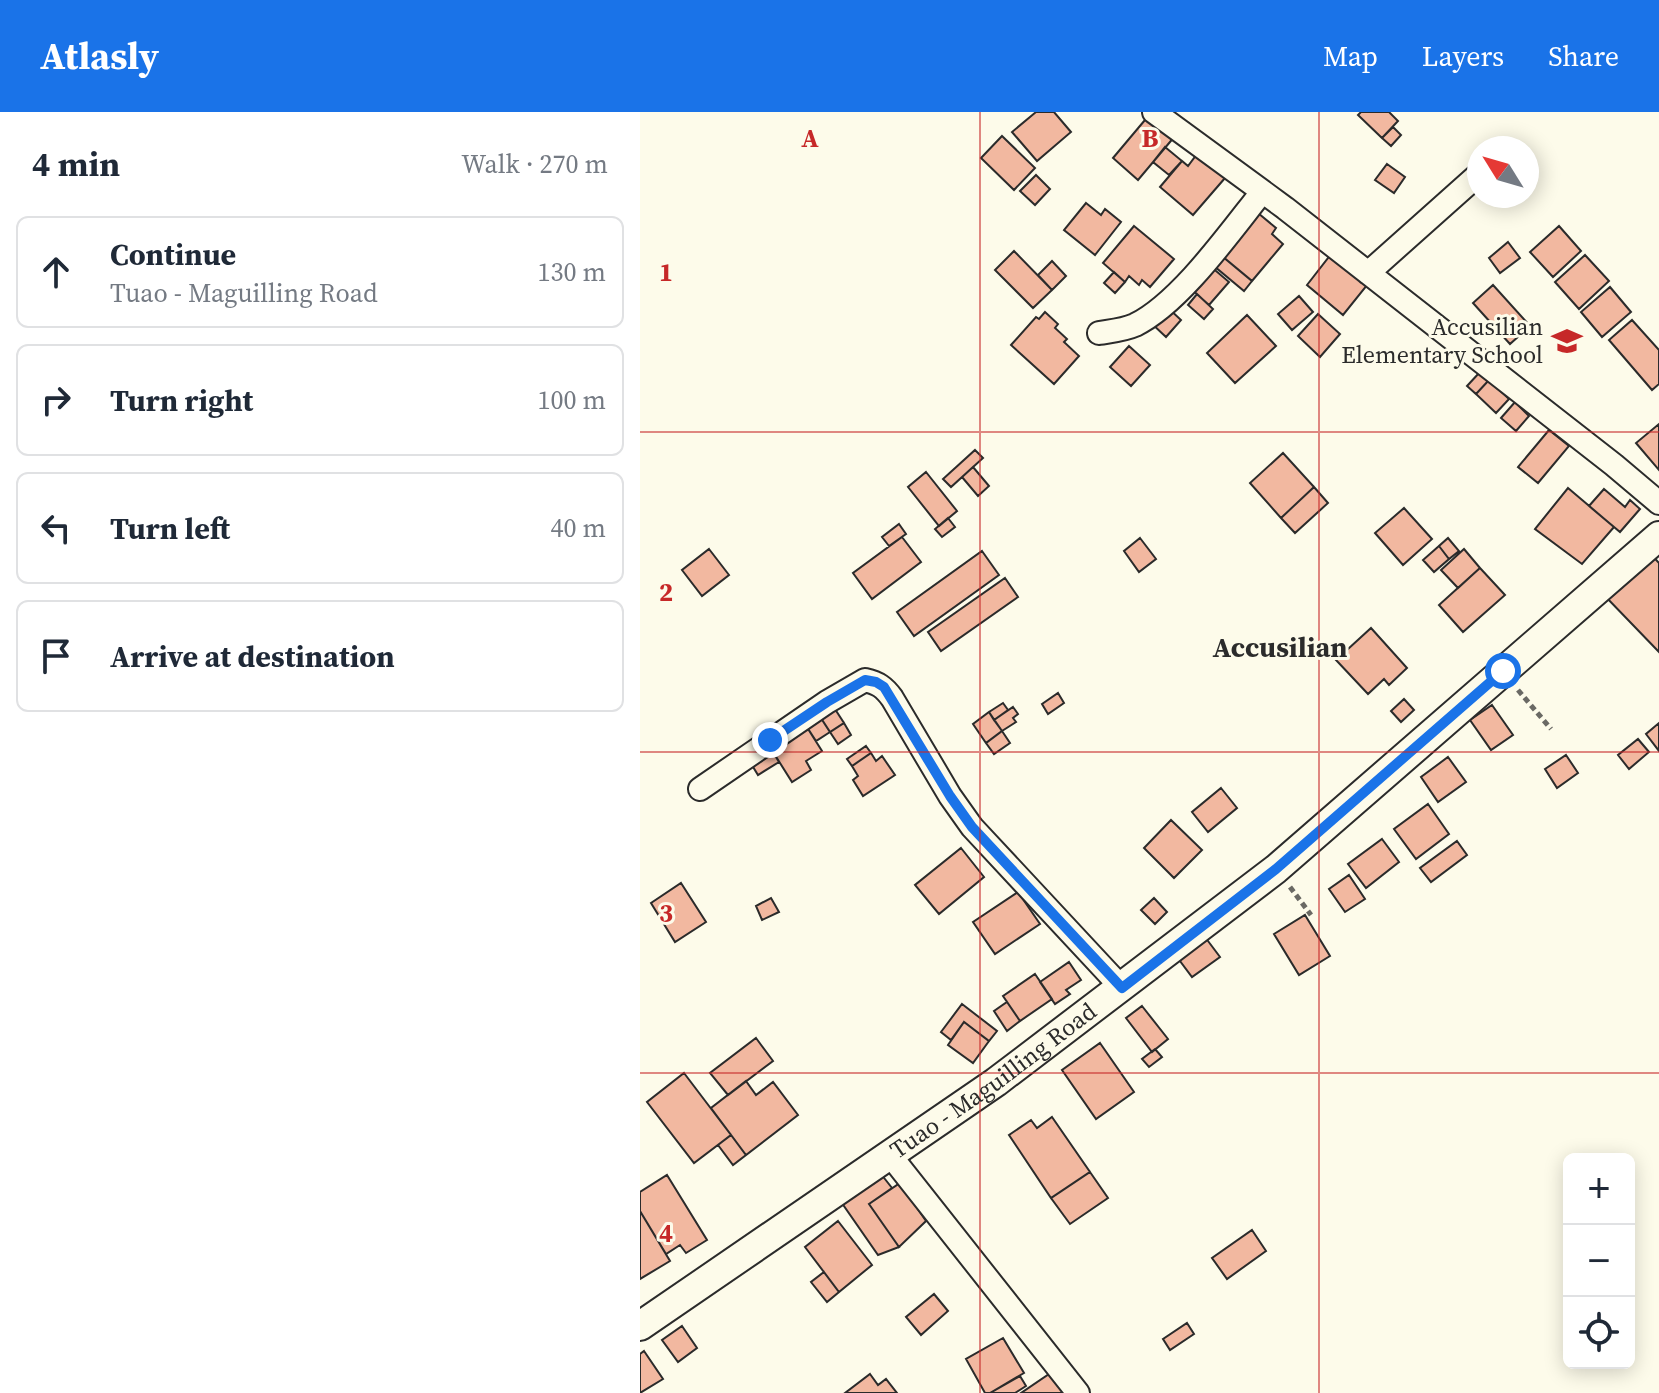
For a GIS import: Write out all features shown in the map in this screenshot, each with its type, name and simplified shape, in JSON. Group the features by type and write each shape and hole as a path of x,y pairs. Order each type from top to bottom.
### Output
{"street":[{"path":"1154,112 1285,208 1659,503"},
{"path":"1368,273 1467,185"},
{"path":"1099,333 1133,326 1172,297 1262,192"},
{"name":"Tuao - Maguilling Road","path":"640,1326 996,1082 1276,869 1659,536"},
{"path":"700,789 827,702 865,680 876,682 892,698 972,827 1122,988"},
{"path":"890,1155 1078,1393"}],"path":[{"path":"1503,671 1551,729"}],"building":[{"path":"1036,112 1054,112 1071,132 1037,161 1012,132"},
{"path":"1361,112 1389,112 1398,121 1382,138 1358,115"},
{"path":"1150,114 1175,136 1138,180 1113,158"},
{"path":"1393,127 1401,135 1391,146 1382,138"},
{"path":"1002,136 1035,168 1014,190 981,158"},
{"path":"1165,147 1182,161 1169,175 1153,162"},
{"path":"1197,154 1225,178 1193,215 1160,187 1182,161 1188,166"},
{"path":"1387,164 1405,177 1394,193 1375,180"},
{"path":"1036,175 1050,189 1035,205 1020,191"},
{"path":"1086,203 1101,215 1105,209 1121,222 1095,255 1064,230"},
{"path":"1258,213 1276,228 1272,234 1283,244 1252,281 1222,256"},
{"path":"1134,226 1174,259 1150,287 1142,280 1139,285 1129,276 1125,282 1103,263"},
{"path":"1559,226 1581,251 1553,277 1530,252"},
{"path":"1508,242 1520,258 1500,273 1489,258"},
{"path":"1335,249 1372,279 1343,315 1307,285"},
{"path":"1014,251 1052,290 1033,308 995,270"},
{"path":"1585,255 1609,281 1579,309 1555,282"},
{"path":"1222,256 1252,281 1244,291 1214,266"},
{"path":"1052,261 1066,276 1052,290 1038,275"},
{"path":"1209,265 1229,282 1209,305 1189,287"},
{"path":"1114,272 1125,282 1115,293 1104,283"},
{"path":"1493,285 1530,326 1510,344 1473,303"},
{"path":"1610,287 1631,312 1602,337 1581,312"},
{"path":"1197,294 1213,309 1204,319 1188,305"},
{"path":"1299,296 1313,312 1292,330 1278,314"},
{"path":"1165,305 1181,320 1166,337 1150,322"},
{"path":"1045,312 1058,324 1055,328 1067,339 1064,342 1079,356 1054,384 1011,345 1036,317 1039,319"},
{"path":"1318,314 1340,334 1320,357 1298,336"},
{"path":"1247,315 1276,346 1235,383 1207,353"},
{"path":"1632,320 1659,350 1659,384 1652,390 1609,340"},
{"path":"1129,346 1150,365 1131,386 1110,367"},
{"path":"1480,372 1489,380 1476,394 1467,386"},
{"path":"1489,380 1509,399 1496,413 1476,394"},
{"path":"1515,402 1529,416 1516,431 1501,418"},
{"path":"1659,424 1659,470 1636,443"},
{"path":"1549,430 1569,446 1538,483 1518,467"},
{"path":"975,450 983,458 951,487 943,479"},
{"path":"1283,453 1314,487 1281,518 1250,483"},
{"path":"973,467 989,486 978,496 962,477"},
{"path":"926,472 957,511 939,526 908,487"},
{"path":"1314,487 1328,503 1295,533 1281,518"},
{"path":"1568,488 1614,527 1582,564 1535,529"},
{"path":"1604,489 1625,507 1630,500 1640,509 1620,532 1589,506"},
{"path":"1404,508 1432,539 1403,565 1375,533"},
{"path":"948,518 955,527 942,537 935,529"},
{"path":"899,524 906,534 889,546 882,537"},
{"path":"902,537 921,562 872,599 853,573"},
{"path":"1140,538 1156,559 1139,572 1124,551"},
{"path":"1448,538 1459,551 1449,559 1439,546"},
{"path":"1439,546 1449,559 1434,572 1423,560"},
{"path":"709,549 729,575 702,596 682,570"},
{"path":"1464,549 1480,568 1458,588 1441,570"},
{"path":"982,551 999,575 914,636 897,612"},
{"path":"1648,551 1659,563 1659,652 1603,594"},
{"path":"1480,568 1505,595 1463,632 1439,605"},
{"path":"1005,578 1018,597 941,651 928,632"},
{"path":"1371,628 1407,668 1389,685 1384,679 1368,694 1336,660"},
{"path":"1058,693 1064,703 1048,714 1042,704"},
{"path":"1404,699 1414,710 1401,722 1391,711"},
{"path":"1003,703 1008,710 994,720 989,712"},
{"path":"1492,705 1513,735 1491,750 1470,720"},
{"path":"833,706 844,723 830,732 819,715"},
{"path":"1013,707 1018,714 1013,718 1016,722 1002,731 994,720"},
{"path":"989,712 1002,731 986,743 973,724"},
{"path":"819,715 830,732 816,741 805,724"},
{"path":"803,721 822,751 806,761 811,770 792,782 768,744"},
{"path":"844,723 851,735 838,744 830,732"},
{"path":"1659,723 1659,751 1646,734"},
{"path":"1002,731 1010,743 994,754 986,743"},
{"path":"1638,739 1649,752 1629,769 1618,755"},
{"path":"768,744 779,762 758,775 747,757"},
{"path":"866,746 871,753 852,766 847,759"},
{"path":"871,753 876,761 882,756 895,775 863,796 853,780 858,776 852,766"},
{"path":"1566,755 1578,773 1557,788 1545,769"},
{"path":"1448,757 1466,782 1438,802 1421,777"},
{"path":"1221,788 1237,808 1208,832 1192,812"},
{"path":"1428,804 1449,834 1416,859 1394,829"},
{"path":"1171,820 1202,850 1174,878 1144,848"},
{"path":"1382,839 1399,862 1366,888 1348,864"},
{"path":"1457,841 1467,855 1431,882 1420,868"},
{"path":"961,848 984,877 939,914 915,885"},
{"path":"1349,875 1365,899 1345,912 1329,889"},
{"path":"681,883 706,922 675,942 651,903"},
{"path":"1018,892 1040,924 995,954 973,922"},
{"path":"771,898 779,912 762,920 756,906"},
{"path":"1154,898 1167,912 1155,924 1141,910"},
{"path":"1305,915 1330,956 1299,975 1274,934"},
{"path":"1205,937 1220,957 1192,977 1177,957"},
{"path":"1069,962 1081,980 1066,990 1070,994 1055,1004 1040,982"},
{"path":"1035,974 1052,999 1020,1021 1003,996"},
{"path":"1007,1002 1020,1021 1007,1031 994,1011"},
{"path":"962,1004 997,1031 989,1041 964,1022 951,1040 941,1032"},
{"path":"1142,1006 1168,1039 1152,1052 1126,1018"},
{"path":"964,1022 989,1041 973,1063 948,1045"},
{"path":"756,1038 773,1061 728,1095 710,1073"},
{"path":"1100,1043 1134,1092 1096,1119 1062,1070"},
{"path":"1155,1049 1162,1057 1149,1067 1142,1059"},
{"path":"684,1073 731,1135 694,1163 647,1102"},
{"path":"746,1081 756,1095 773,1082 798,1115 746,1155 711,1108"},
{"path":"1052,1117 1090,1172 1051,1198 1009,1135 1031,1120 1037,1128"},
{"path":"731,1135 746,1155 733,1165 718,1145"},
{"path":"877,1169 892,1188 869,1204 899,1247 878,1255 837,1196"},
{"path":"1090,1172 1108,1198 1070,1224 1051,1198"},
{"path":"667,1175 707,1240 686,1253 680,1245 666,1254 640,1211 640,1192"},
{"path":"900,1183 926,1221 899,1247 869,1204"},
{"path":"640,1211 670,1261 640,1279"},
{"path":"838,1221 872,1265 839,1292 805,1247"},
{"path":"1252,1230 1266,1251 1227,1279 1212,1258"},
{"path":"824,1272 839,1292 827,1302 811,1282"},
{"path":"934,1294 948,1311 921,1335 906,1317"},
{"path":"1187,1323 1194,1334 1170,1350 1163,1339"},
{"path":"682,1326 697,1348 678,1362 662,1340"},
{"path":"1003,1338 1024,1373 985,1393 966,1359"},
{"path":"644,1351 663,1379 640,1393 640,1354"},
{"path":"1055,1370 1068,1393 1021,1393"},
{"path":"870,1374 878,1385 886,1379 897,1393 845,1393"},
{"path":"1020,1376 1026,1386 1015,1393 990,1393"}],"place":[{"name":"Accusilian Elementary School","path":"1567,341"}],"district":[{"name":"Accusilian","path":"1280,647"}],"route":[{"path":"770,740 865,680 884,687 972,827 1122,988 1276,869 1503,671"}]}
